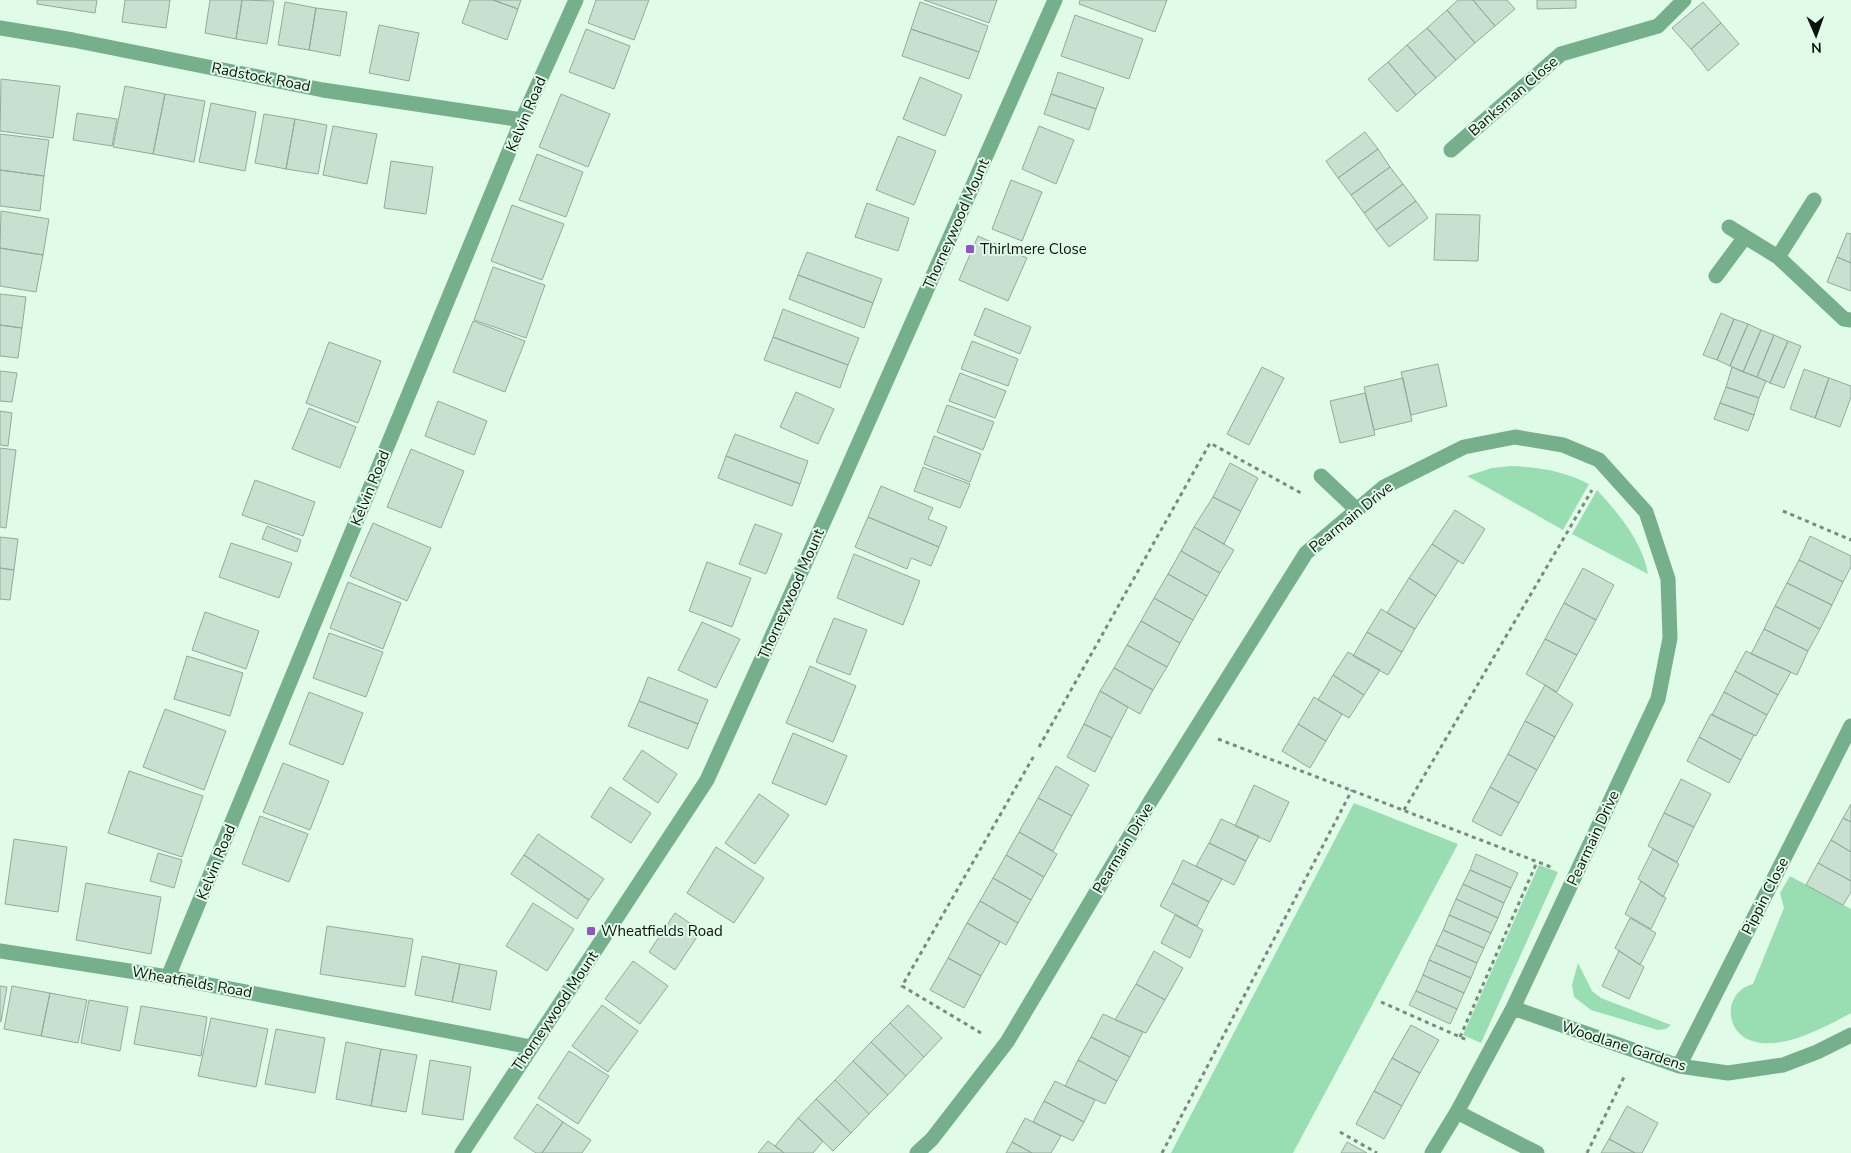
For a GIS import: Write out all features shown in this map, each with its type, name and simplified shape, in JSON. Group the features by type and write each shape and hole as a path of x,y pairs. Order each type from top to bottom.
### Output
{"street":[{"name":"Kelvin Road","path":"168,977 522,120 576,0"},
{"name":"Thorneywood Mount","path":"462,1153 707,780 1055,0"},
{"name":"Banksman Close","path":"1451,150 1560,54 1658,26 1684,0"},
{"name":"Radstock Road","path":"0,28 73,40 323,90 522,120"},
{"path":"1778,257 1814,200"},
{"path":"1729,228 1778,257 1844,319 1851,320"},
{"path":"1716,276 1745,237"},
{"name":"Pearmain Drive","path":"917,1153 932,1139 1006,1042 1195,730 1306,553 1384,487 1464,447 1515,437 1563,445 1599,460 1646,512 1668,579 1670,638 1658,699 1513,1008 1457,1112 1432,1153"},
{"path":"1322,476 1357,510"},
{"name":"Pippin Close","path":"1679,1066 1851,726"},
{"name":"Wheatfields Road","path":"0,951 168,977 531,1047"},
{"name":"Woodlane Gardens","path":"1513,1008 1679,1066 1728,1073 1783,1065 1817,1052 1851,1035"},
{"path":"1457,1112 1537,1153"}],"path":[{"path":"1038,747 1210,443 1277,479"},
{"path":"1404,810 1606,467"},
{"path":"1783,511 1851,540"},
{"path":"1195,730 1537,862 1460,1037 1381,1002"},
{"path":"970,1027 902,986 1035,754"},
{"path":"1162,1153 1352,790"},
{"path":"1588,1153 1624,1076"},
{"path":"1340,1132 1377,1153"}],"green space":[{"path":"1511,466 1551,470 1589,484 1563,530 1467,476 1492,468"},
{"path":"1597,490 1621,518 1635,539 1641,550 1648,574 1572,534"},
{"path":"1354,803 1458,844 1293,1153 1171,1153"},
{"path":"1539,865 1558,872 1481,1043 1463,1035"},
{"path":"1790,876 1851,909 1851,1013 1816,1031 1790,1040 1776,1043 1752,1041 1738,1032 1734,1025 1731,1018 1732,1002 1742,989 1753,984 1784,908 1780,893"},
{"path":"1578,963 1592,991 1601,998 1671,1025 1666,1029 1658,1030 1591,1010 1574,997 1572,985"}],"building":[{"path":"37,0 97,0 95,13 37,4"},
{"path":"125,0 170,0 166,28 122,22"},
{"path":"210,0 242,0 236,39 205,33"},
{"path":"242,0 274,1 267,44 236,39"},
{"path":"470,0 493,0 518,9 507,40 462,23"},
{"path":"493,0 521,0 518,9"},
{"path":"596,0 649,0 634,40 588,23"},
{"path":"924,0 997,0 989,23"},
{"path":"1080,0 1167,0 1155,32 1079,4"},
{"path":"1458,0 1473,0 1495,26 1475,43 1447,10"},
{"path":"1473,0 1507,0 1515,9 1495,26"},
{"path":"1537,0 1576,0 1576,8 1537,9"},
{"path":"285,2 316,8 309,50 278,45"},
{"path":"920,2 988,26 979,52 911,29"},
{"path":"1703,2 1721,23 1691,49 1672,28"},
{"path":"316,8 347,12 340,56 309,50"},
{"path":"1447,10 1475,43 1456,60 1427,28"},
{"path":"1075,15 1143,39 1129,79 1061,56"},
{"path":"1721,23 1739,44 1708,71 1691,49"},
{"path":"379,25 419,33 409,81 369,73"},
{"path":"1427,28 1456,60 1436,78 1407,45"},
{"path":"586,29 630,46 614,89 569,72"},
{"path":"911,29 979,52 969,79 902,56"},
{"path":"1407,45 1436,78 1416,95 1388,62"},
{"path":"1388,62 1416,95 1397,112 1368,79"},
{"path":"1058,72 1104,88 1096,109 1051,94"},
{"path":"920,77 962,95 945,136 903,119"},
{"path":"1,79 60,86 53,138 0,131"},
{"path":"125,86 165,94 153,154 113,147"},
{"path":"165,94 205,101 194,162 153,154"},
{"path":"561,94 610,114 588,167 539,147"},
{"path":"1051,94 1096,109 1089,130 1044,114"},
{"path":"211,103 256,112 245,171 199,162"},
{"path":"77,113 117,119 112,146 73,140"},
{"path":"264,114 295,119 286,169 255,163"},
{"path":"295,119 327,125 318,174 286,169"},
{"path":"333,126 377,134 367,184 323,175"},
{"path":"1039,126 1074,140 1056,184 1022,169"},
{"path":"1365,132 1378,149 1338,178 1326,161"},
{"path":"0,134 49,140 44,176 0,170"},
{"path":"898,136 936,151 914,205 876,190"},
{"path":"1378,149 1390,167 1351,195 1338,178"},
{"path":"537,154 583,172 566,217 519,200"},
{"path":"391,161 433,167 426,214 384,208"},
{"path":"1390,167 1403,184 1364,213 1351,195"},
{"path":"0,170 44,176 40,211 0,206"},
{"path":"1011,180 1042,192 1022,241 992,229"},
{"path":"1403,184 1416,201 1376,230 1364,213"},
{"path":"1416,201 1428,218 1389,247 1376,230"},
{"path":"867,203 909,218 898,251 855,237"},
{"path":"512,205 564,224 542,280 491,261"},
{"path":"1,211 49,219 43,255 0,248"},
{"path":"1436,214 1480,215 1478,261 1434,260"},
{"path":"1847,233 1851,234 1851,263 1837,257"},
{"path":"978,236 1027,258 1008,301 959,280"},
{"path":"0,248 43,255 36,292 0,286"},
{"path":"807,252 882,279 873,303 798,275"},
{"path":"1837,257 1851,263 1851,291 1827,282"},
{"path":"493,267 545,285 526,338 474,320"},
{"path":"798,275 873,303 864,328 789,299"},
{"path":"0,294 26,297 22,328 0,325"},
{"path":"985,308 1031,327 1020,354 974,335"},
{"path":"783,309 859,338 848,365 773,337"},
{"path":"1721,313 1734,319 1717,360 1703,355"},
{"path":"1734,319 1748,324 1730,366 1717,360"},
{"path":"473,321 525,341 505,392 453,372"},
{"path":"1748,324 1761,330 1743,372 1730,366"},
{"path":"0,325 22,328 18,358 0,356"},
{"path":"1761,330 1774,335 1757,377 1743,372"},
{"path":"1774,335 1788,341 1770,383 1757,377"},
{"path":"773,337 848,365 840,388 764,360"},
{"path":"972,341 1018,359 1008,386 961,369"},
{"path":"1788,341 1801,346 1784,388 1770,383"},
{"path":"329,342 381,361 358,423 306,403"},
{"path":"1438,364 1447,406 1411,415 1401,372"},
{"path":"1262,367 1284,378 1249,445 1227,434"},
{"path":"1732,367 1766,381 1759,398 1726,387"},
{"path":"1804,369 1829,378 1815,418 1790,409"},
{"path":"0,371 17,373 12,402 0,401"},
{"path":"960,373 1006,391 995,418 949,401"},
{"path":"1403,378 1412,421 1374,430 1364,387"},
{"path":"1829,378 1851,386 1851,397 1840,427 1815,418"},
{"path":"1726,387 1759,398 1754,415 1720,403"},
{"path":"796,392 834,409 818,444 780,427"},
{"path":"1365,393 1375,435 1340,443 1330,401"},
{"path":"438,401 487,421 474,455 425,436"},
{"path":"1720,403 1754,415 1748,431 1714,419"},
{"path":"947,405 994,422 983,450 937,432"},
{"path":"309,408 356,427 340,468 292,449"},
{"path":"0,411 12,413 8,446 0,445"},
{"path":"735,434 808,461 800,484 726,456"},
{"path":"934,436 981,454 970,482 924,464"},
{"path":"0,448 16,450 6,528 0,527"},
{"path":"411,449 464,471 441,528 387,507"},
{"path":"726,456 800,484 792,506 718,478"},
{"path":"1230,463 1258,478 1241,511 1213,497"},
{"path":"923,467 970,484 960,508 914,491"},
{"path":"255,480 315,502 303,536 242,515"},
{"path":"881,486 933,508 928,519 947,527 939,547 868,517"},
{"path":"1213,497 1241,511 1224,544 1194,527"},
{"path":"1455,510 1485,529 1463,564 1432,544"},
{"path":"868,517 939,547 931,566 911,558 907,569 855,547"},
{"path":"373,523 431,548 407,601 350,576"},
{"path":"755,524 782,534 766,574 739,564"},
{"path":"267,526 301,540 297,552 262,539"},
{"path":"1194,527 1234,550 1220,573 1181,551"},
{"path":"1810,536 1851,556 1851,567 1843,582 1799,560"},
{"path":"0,537 18,539 14,570 0,568"},
{"path":"231,543 292,563 279,598 219,577"},
{"path":"1432,544 1458,561 1436,596 1409,578"},
{"path":"1181,551 1220,573 1207,596 1168,574"},
{"path":"854,554 920,581 903,625 837,598"},
{"path":"1799,560 1843,582 1832,605 1787,583"},
{"path":"707,562 751,578 732,627 689,611"},
{"path":"0,568 14,570 10,600 0,599"},
{"path":"1583,568 1614,585 1596,620 1564,603"},
{"path":"1168,574 1207,596 1193,620 1154,598"},
{"path":"1409,578 1436,596 1415,629 1387,613"},
{"path":"348,582 401,603 383,649 330,628"},
{"path":"1787,583 1832,605 1820,629 1775,606"},
{"path":"1154,598 1193,620 1180,643 1141,621"},
{"path":"1564,603 1596,620 1577,655 1545,639"},
{"path":"1775,606 1820,629 1808,651 1764,629"},
{"path":"1381,609 1415,629 1402,652 1367,632"},
{"path":"205,612 259,631 246,669 192,650"},
{"path":"834,618 867,630 850,675 816,662"},
{"path":"1141,621 1180,643 1167,667 1127,645"},
{"path":"702,622 740,639 716,688 678,670"},
{"path":"1764,629 1808,651 1797,675 1751,654"},
{"path":"1367,632 1402,652 1388,675 1353,656"},
{"path":"329,633 383,652 366,697 313,678"},
{"path":"1545,639 1577,655 1557,692 1526,674"},
{"path":"1127,645 1167,667 1153,690 1114,668"},
{"path":"1746,651 1791,672 1778,695 1735,671"},
{"path":"1348,652 1380,670 1364,695 1333,675"},
{"path":"187,656 243,673 230,716 174,699"},
{"path":"810,666 856,686 833,742 786,723"},
{"path":"1114,668 1153,690 1140,714 1100,691"},
{"path":"1735,671 1778,695 1767,715 1724,692"},
{"path":"1333,675 1364,695 1349,718 1318,700"},
{"path":"648,677 708,700 698,724 639,701"},
{"path":"1545,685 1573,704 1555,737 1525,721"},
{"path":"1100,691 1128,707 1112,738 1084,724"},
{"path":"309,692 363,713 343,765 289,744"},
{"path":"1724,692 1767,715 1756,736 1712,715"},
{"path":"1314,697 1342,714 1326,741 1298,724"},
{"path":"639,701 698,724 688,749 628,726"},
{"path":"165,709 226,731 204,790 143,767"},
{"path":"1711,714 1754,735 1741,760 1699,737"},
{"path":"1525,721 1555,737 1537,770 1508,754"},
{"path":"1084,724 1112,738 1095,772 1067,757"},
{"path":"1298,724 1326,741 1310,768 1282,751"},
{"path":"793,733 847,756 826,805 772,783"},
{"path":"1699,737 1741,760 1729,783 1687,761"},
{"path":"642,750 677,774 658,803 623,779"},
{"path":"1508,754 1537,770 1519,803 1490,787"},
{"path":"283,763 329,781 310,830 263,812"},
{"path":"1056,766 1089,785 1072,816 1038,798"},
{"path":"129,771 203,796 182,857 108,833"},
{"path":"1681,779 1711,794 1694,827 1664,813"},
{"path":"1254,785 1289,802 1270,842 1235,826"},
{"path":"610,787 651,813 631,843 591,817"},
{"path":"1490,787 1519,803 1501,836 1472,821"},
{"path":"759,794 789,815 755,864 725,843"},
{"path":"1038,798 1072,816 1053,851 1019,832"},
{"path":"1851,804 1851,822 1843,818"},
{"path":"1664,813 1694,827 1677,862 1648,846"},
{"path":"260,816 308,834 289,882 242,864"},
{"path":"1843,818 1851,822 1851,852 1831,840"},
{"path":"1221,819 1259,836 1246,861 1209,843"},
{"path":"1019,832 1057,854 1044,877 1006,855"},
{"path":"538,834 604,879 589,900 524,855"},
{"path":"14,839 67,847 58,912 5,904"},
{"path":"1831,840 1851,852 1851,881 1818,863"},
{"path":"1209,843 1246,861 1234,885 1196,866"},
{"path":"716,847 764,878 734,923 687,893"},
{"path":"1653,849 1679,864 1663,897 1638,879"},
{"path":"158,853 182,860 174,888 150,881"},
{"path":"1476,854 1518,873 1511,888 1470,870"},
{"path":"524,855 589,900 577,919 511,874"},
{"path":"1006,855 1044,877 1031,900 993,878"},
{"path":"1183,860 1222,879 1209,902 1172,883"},
{"path":"1818,863 1851,881 1851,892 1843,905 1806,885"},
{"path":"1470,870 1511,888 1504,903 1463,884"},
{"path":"993,878 1031,900 1018,923 980,901"},
{"path":"1641,881 1666,898 1651,929 1625,914"},
{"path":"86,883 161,897 151,954 76,940"},
{"path":"1172,883 1209,902 1197,926 1160,906"},
{"path":"1463,884 1504,903 1498,918 1456,899"},
{"path":"1456,899 1498,918 1491,933 1449,915"},
{"path":"980,901 1018,923 1006,945 967,923"},
{"path":"533,903 574,929 547,971 506,946"},
{"path":"675,913 701,931 675,970 649,952"},
{"path":"1175,915 1203,930 1190,958 1161,943"},
{"path":"1449,915 1491,933 1484,948 1443,930"},
{"path":"1630,918 1656,933 1640,965 1615,948"},
{"path":"967,923 1000,942 981,976 948,958"},
{"path":"327,926 413,939 405,987 320,974"},
{"path":"1443,930 1484,948 1477,963 1436,945"},
{"path":"1436,945 1477,963 1471,978 1429,960"},
{"path":"1154,951 1183,968 1165,1000 1136,984"},
{"path":"1619,951 1644,967 1629,999 1602,986"},
{"path":"422,956 460,964 452,1002 415,995"},
{"path":"948,958 981,976 964,1008 930,990"},
{"path":"1429,960 1471,978 1464,993 1423,975"},
{"path":"633,961 668,986 640,1024 605,999"},
{"path":"460,964 497,971 490,1010 452,1002"},
{"path":"1423,975 1464,993 1457,1009 1416,991"},
{"path":"1136,984 1165,1000 1146,1033 1115,1020"},
{"path":"0,986 7,987 1,1022 0,1021"},
{"path":"12,986 50,993 41,1036 4,1029"},
{"path":"1416,991 1457,1009 1450,1024 1409,1005"},
{"path":"50,993 87,1000 78,1043 41,1036"},
{"path":"89,1000 128,1007 120,1051 81,1043"},
{"path":"602,1005 638,1031 608,1072 572,1046"},
{"path":"908,1005 942,1038 924,1057 890,1023"},
{"path":"141,1006 207,1017 201,1056 134,1044"},
{"path":"1103,1014 1143,1032 1130,1057 1091,1037"},
{"path":"211,1018 268,1029 256,1087 198,1076"},
{"path":"890,1023 924,1057 906,1076 871,1042"},
{"path":"1411,1025 1439,1040 1420,1073 1392,1058"},
{"path":"276,1029 325,1038 315,1093 265,1084"},
{"path":"1091,1037 1130,1057 1117,1081 1078,1060"},
{"path":"346,1042 381,1049 371,1106 336,1099"},
{"path":"871,1042 906,1076 888,1095 853,1061"},
{"path":"381,1049 417,1055 406,1112 371,1106"},
{"path":"569,1051 609,1076 578,1124 538,1098"},
{"path":"1392,1058 1420,1073 1402,1106 1374,1091"},
{"path":"430,1060 471,1067 463,1120 422,1114"},
{"path":"1078,1060 1117,1081 1105,1104 1065,1086"},
{"path":"853,1061 888,1095 869,1114 835,1080"},
{"path":"835,1080 869,1114 851,1133 816,1099"},
{"path":"1055,1081 1095,1100 1084,1122 1044,1101"},
{"path":"1374,1091 1402,1106 1384,1139 1356,1124"},
{"path":"816,1099 851,1133 833,1151 798,1118"},
{"path":"1044,1101 1084,1122 1073,1141 1033,1122"},
{"path":"537,1104 563,1122 542,1153 536,1153 514,1138"},
{"path":"1627,1106 1658,1123 1642,1153 1635,1153 1609,1139"},
{"path":"798,1118 823,1141 813,1153 784,1153 775,1146"},
{"path":"1025,1118 1061,1136 1051,1153 1032,1153 1012,1142"},
{"path":"563,1122 591,1140 582,1153 542,1153"},
{"path":"1609,1139 1635,1153 1601,1153"},
{"path":"768,1141 775,1146 784,1153 758,1153"},
{"path":"1012,1142 1032,1153 1006,1153"},
{"path":"1347,1142 1367,1153 1341,1153"}],"place":[{"name":"Thirlmere Close","path":"970,249"},
{"name":"Wheatfields Road","path":"591,931"}]}
